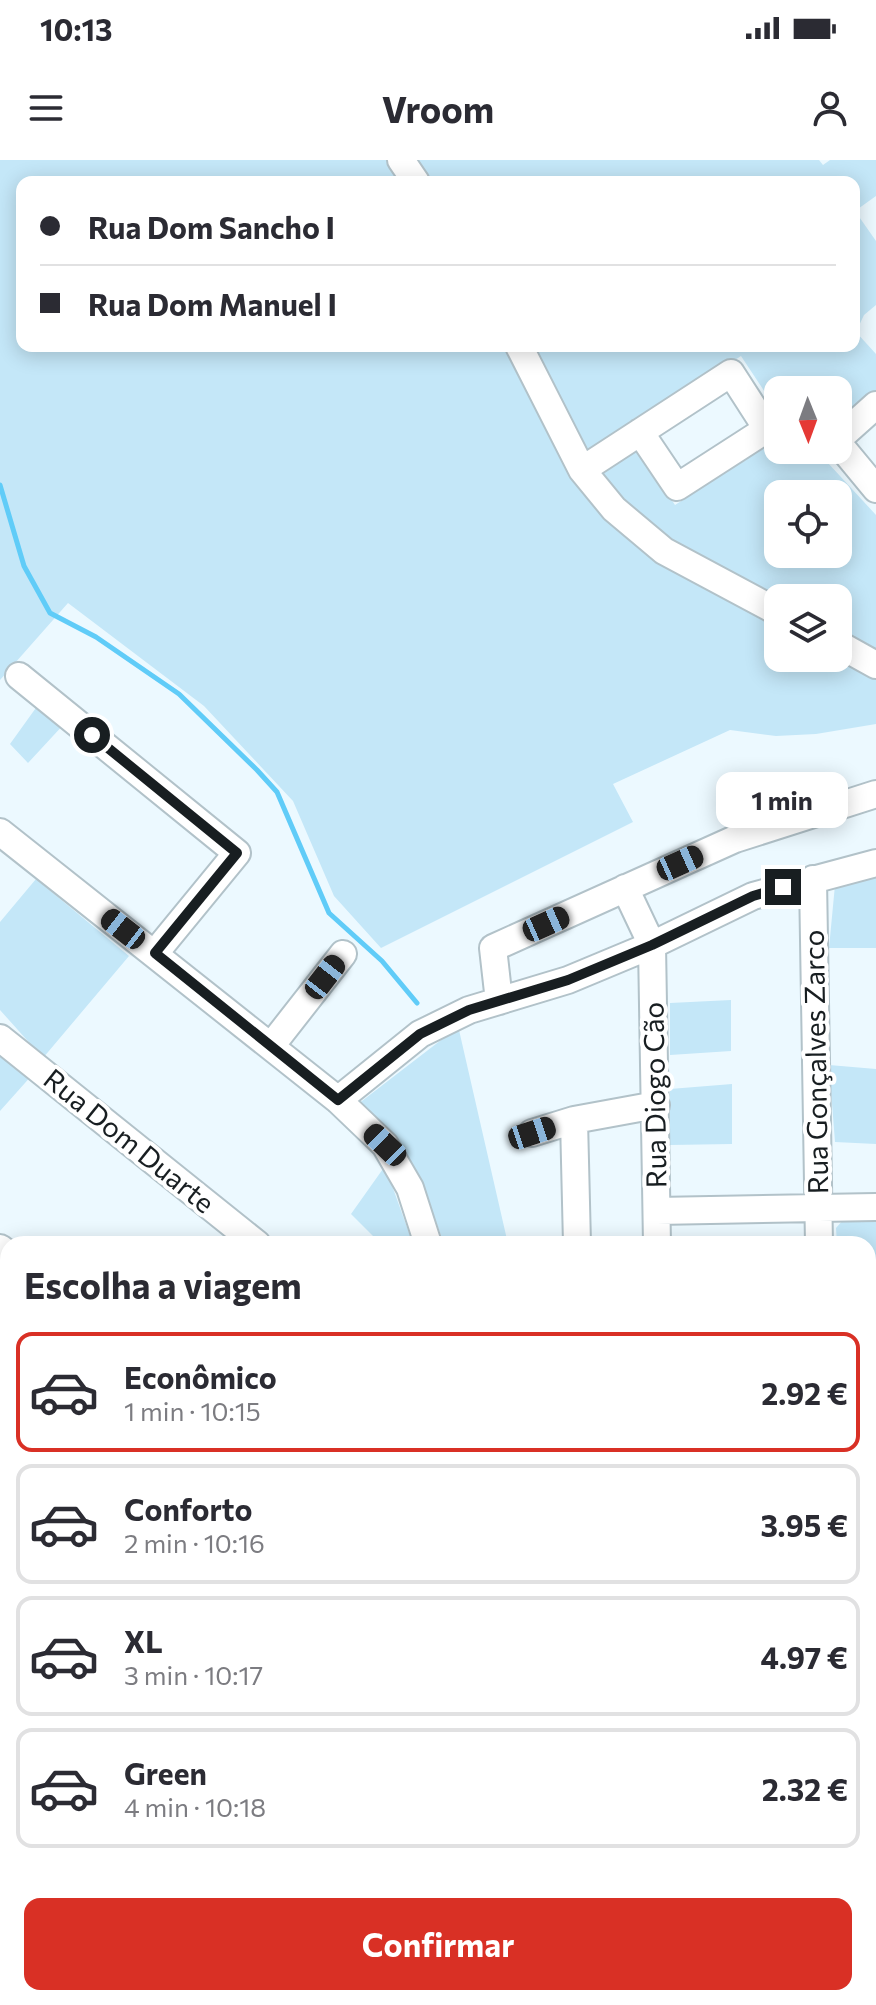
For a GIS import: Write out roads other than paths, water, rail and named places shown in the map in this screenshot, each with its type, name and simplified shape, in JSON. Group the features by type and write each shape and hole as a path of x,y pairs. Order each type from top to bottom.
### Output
{"street":[{"path":"522,352 582,470 614,509 664,551 764,605"},
{"path":"582,470 640,432 731,373 767,429 677,487 640,432"},
{"path":"852,428 876,405"},
{"path":"852,459 876,489"},
{"path":"852,652 876,665"},
{"path":"19,676 237,853 155,953"},
{"path":"499,1001 493,948 735,839 876,794"},
{"path":"0,832 338,1100 385,1145 410,1188 425,1236"},
{"path":"338,1100 420,1034 469,1010 568,980 652,945 753,896 876,863"},
{"name":"Rua Gonçalves Zarco","path":"813,879 819,1236"},
{"path":"625,888 652,945"},
{"name":"Rua Diogo Cão","path":"652,945 657,1236"},
{"path":"271,1046 343,954"},
{"name":"Rua Dom Duarte","path":"0,1038 247,1236"},
{"path":"532,1133 574,1120 656,1105"},
{"path":"574,1120 577,1236"},
{"path":"657,1211 876,1207"}],"waterway":[{"path":"0,485 24,566 50,613 96,637 179,694 257,770 277,792 329,913 382,961 417,1003"}]}
